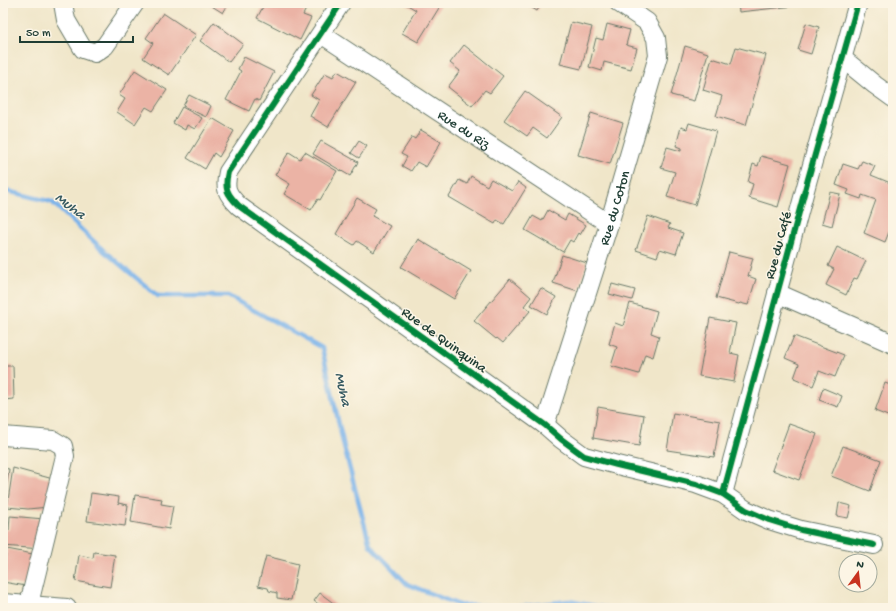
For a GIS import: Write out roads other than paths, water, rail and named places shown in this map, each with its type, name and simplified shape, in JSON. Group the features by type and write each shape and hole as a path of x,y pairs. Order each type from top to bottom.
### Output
{"street":[{"path":"63,3 66,20 83,49 94,53 105,46 135,3"},
{"name":"Rue de Quinquina","path":"341,3 228,172 225,184 229,196 239,206 545,425 584,456 696,484 723,494 746,510 769,520 801,530 874,545"},
{"name":"Rue du Coton","path":"545,425 609,224 658,56 656,38 647,22 619,3"},
{"name":"Rue du Café","path":"723,494 777,293 858,3"},
{"name":"Rue du Riz","path":"321,34 609,224"},
{"path":"842,58 893,98"},
{"path":"777,293 893,344"},
{"path":"3,436 53,440 63,446 65,456 28,607"},
{"path":"3,603 28,607 67,608"}],"waterway":[{"name":"Muha","path":"3,190 52,202 105,252 158,296 228,296 322,348 344,447 370,545 407,584 459,605 517,607 569,601 605,608"}]}
